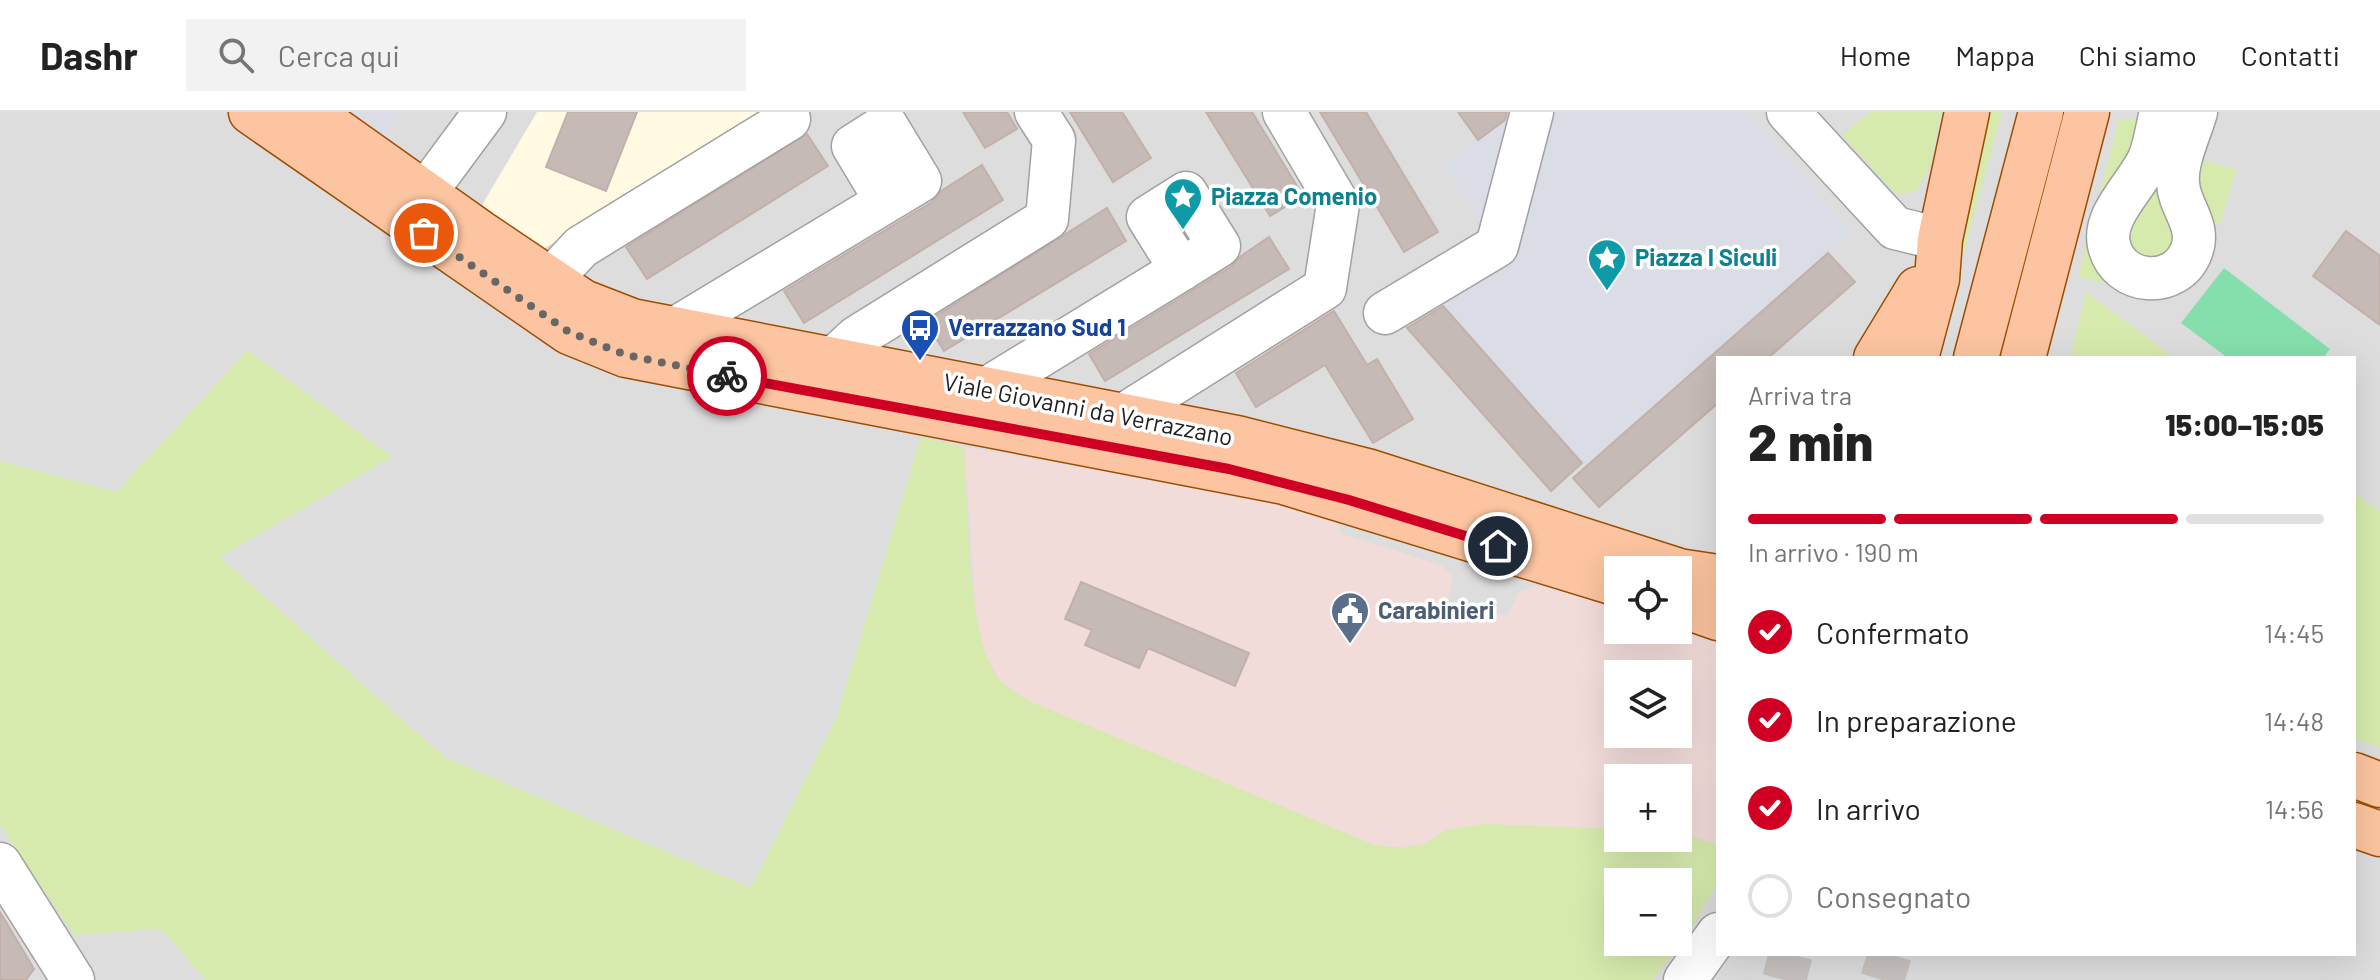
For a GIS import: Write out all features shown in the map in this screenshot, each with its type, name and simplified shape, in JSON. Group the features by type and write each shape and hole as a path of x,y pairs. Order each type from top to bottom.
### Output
{"main road":[{"name":"Viale Giovanni da Verrazzano","path":"251,112 415,207 567,304 626,355 1284,482 1604,580"},
{"path":"1917,356 1937,279 1940,239 1967,112"},
{"path":"1977,356 2041,112"},
{"path":"2024,356 2087,112"},
{"name":"Viale Giovanni da Verrazzano","path":"321,115 415,207"},
{"path":"1877,356 1912,302 1940,239"},
{"name":"Viale Giovanni da Verrazzano","path":"567,304 671,331 1237,438 1367,471 1633,556"},
{"name":"Viale Giovanni da Verrazzano","path":"1692,573 1716,577"},
{"path":"1692,609 1716,617"},
{"path":"2356,776 2380,785"},
{"path":"2356,826 2380,834"}],"street":[{"path":"415,207 485,112"},
{"path":"567,304 581,247 789,119 785,112"},
{"path":"830,362 857,337 1047,219 1054,140 1036,112"},
{"path":"1122,416 1325,288 1338,204 1284,112"},
{"path":"1385,313 1497,246 1532,112"},
{"path":"1788,112 1895,228 1940,239"},
{"path":"2161,112 2150,157 2136,185 2110,222 2108,233 2108,244 2118,263 2135,276 2146,279 2177,271 2185,264 2194,244 2193,223 2180,196 2177,180 2196,112"},
{"path":"671,331 878,205"},
{"path":"986,389 1172,275"},
{"path":"0,864 73,980"},
{"path":"1685,980 1716,937"}],"shaded area":[{"path":"0,112 2380,112 2380,980 0,980"},
{"path":"310,112 403,112 371,156"},
{"path":"537,112 764,112 766,116 543,249 482,205"},
{"name":"Piazza I Siculi","path":"1513,112 1747,112 1851,233 1586,467 1434,296 1478,234 1482,221 1442,165"},
{"name":"Carabinieri","path":"964,447 1259,498 1337,522 1342,534 1441,565 1453,576 1448,601 1507,617 1519,592 1534,586 1557,587 1604,602 1604,644 1692,644 1692,629 1716,636 1716,844 1692,837 1692,764 1604,764 1604,828 1482,824 1446,830 1425,844 1401,848 1374,845 1029,701 1000,681 984,652 976,618"}],"green space":[{"path":"1870,112 1941,112 1930,166 1917,190 1901,195 1892,190 1842,135"},
{"path":"1990,112 2002,112 1936,356 1929,356"},
{"path":"2143,118 2122,288 2078,276 2119,120"},
{"path":"2207,161 2236,170 2220,224 2206,222 2191,175 2198,165"},
{"path":"2154,178 2181,224 2172,259 2130,258 2125,217"},
{"path":"2224,268 2330,349 2325,356 2225,356 2181,323"},
{"path":"2086,292 2172,356 2070,356"},
{"path":"248,350 392,457 220,557 444,757 751,888 837,716 921,437 964,447 968,534 980,632 988,659 999,679 1029,701 1374,845 1401,848 1425,844 1446,830 1482,824 1604,828 1604,852 1692,852 1692,837 1716,844 1716,885 1692,926 1692,868 1604,868 1604,956 1671,956 1653,980 206,980 161,929 74,935 0,825 0,461 116,492"},
{"path":"2356,494 2380,512 2380,748 2356,739"}],"building":[{"path":"568,112 637,112 606,191 546,167"},
{"path":"963,112 1007,112 1017,129 985,148"},
{"path":"1070,112 1122,112 1151,158 1113,182"},
{"path":"1206,112 1252,112 1303,196 1270,216"},
{"path":"1320,112 1366,112 1438,232 1404,252"},
{"path":"1458,112 1507,112 1505,120 1478,140"},
{"path":"807,134 828,166 647,279 626,247"},
{"path":"982,165 1003,200 804,323 784,291 932,202 941,191"},
{"path":"1107,208 1126,241 944,351 926,322"},
{"path":"2346,231 2380,256 2380,325 2313,276"},
{"path":"1269,237 1289,269 1105,381 1089,354 1232,266"},
{"path":"1828,253 1855,282 1770,356 1716,356 1716,405 1599,507 1573,478"},
{"path":"1443,306 1582,463 1551,491 1407,328"},
{"path":"1334,311 1367,365 1377,359 1413,419 1373,443 1325,365 1256,407 1236,373"},
{"path":"1081,582 1249,653 1235,686 1148,648 1139,668 1085,645 1092,630 1065,619"},
{"path":"0,912 34,969 26,980 0,980"}],"tunnel":[{"path":"1784,980 1790,956"},
{"path":"1882,980 1889,956"}],"way so far":[{"path":"424,233 569,332 626,355 727,376"}],"place":[{"name":"Piazza Comenio","path":"1183,231"},
{"name":"Piazza I Siculi","path":"1607,292"},
{"name":"Verrazzano Sud 1","path":"920,362"},
{"name":"Carabinieri","path":"1350,645"}],"route":[{"path":"727,376 1229,469 1349,500 1498,546"}]}
